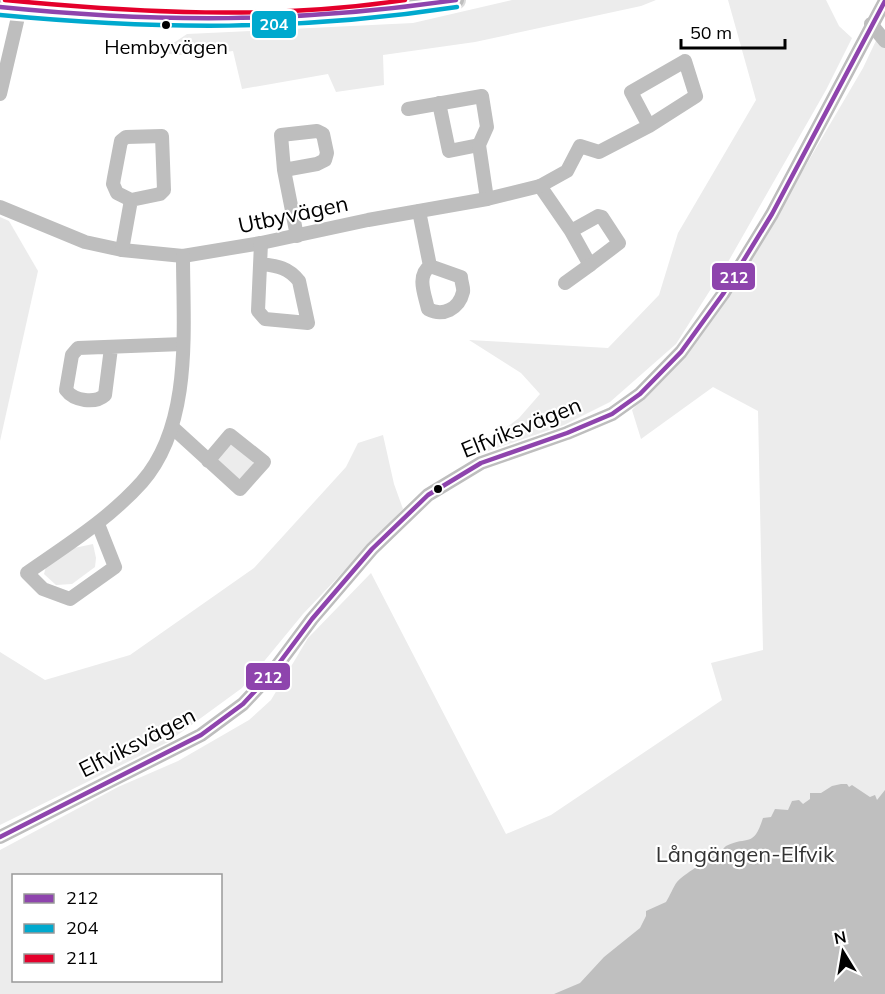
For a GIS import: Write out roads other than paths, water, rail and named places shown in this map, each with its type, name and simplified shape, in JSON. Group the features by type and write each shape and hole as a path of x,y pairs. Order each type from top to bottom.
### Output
{"main road":[{"path":"0,7 22,5 154,18 251,20 358,14 456,0"}],"street":[{"name":"Elfviksvägen","path":"0,837 201,735 243,704 271,674 312,620 372,549 428,495 481,463 567,433 612,414 640,394 681,352 723,294 772,214 885,2"},
{"path":"0,94 22,5"},
{"path":"872,24 885,41"},
{"path":"685,61 696,96 649,126 631,92 685,61"},
{"path":"408,110 482,96 488,127 479,145 487,199"},
{"path":"439,104 449,151 479,145"},
{"name":"Utbyvägen","path":"0,207 85,242 122,250 183,256 487,199 540,186 567,171 580,146 599,152 649,126"},
{"path":"162,136 164,190 160,194 131,200 117,192 113,184 121,141 126,137 162,136"},
{"path":"284,170 297,236"},
{"path":"540,186 571,231 590,265"},
{"path":"122,250 131,200"},
{"path":"420,211 430,266"},
{"path":"565,283 619,243 602,218 598,216 571,231"},
{"path":"261,243 258,310 260,314 266,319 308,323 299,281 285,267 261,264"},
{"path":"98,524 115,567 70,599 43,589 27,573 98,524 143,480 161,452 172,427 182,368 183,256"},
{"path":"111,348 105,395 96,401 74,398 70,395 66,390 72,355 78,348 183,344"},
{"path":"172,427 208,461"}],"place":[{"name":"Hembyvägen","path":"166,25"}],"park label":[{"name":"Långängen-Elfvik","path":"745,854"}]}
